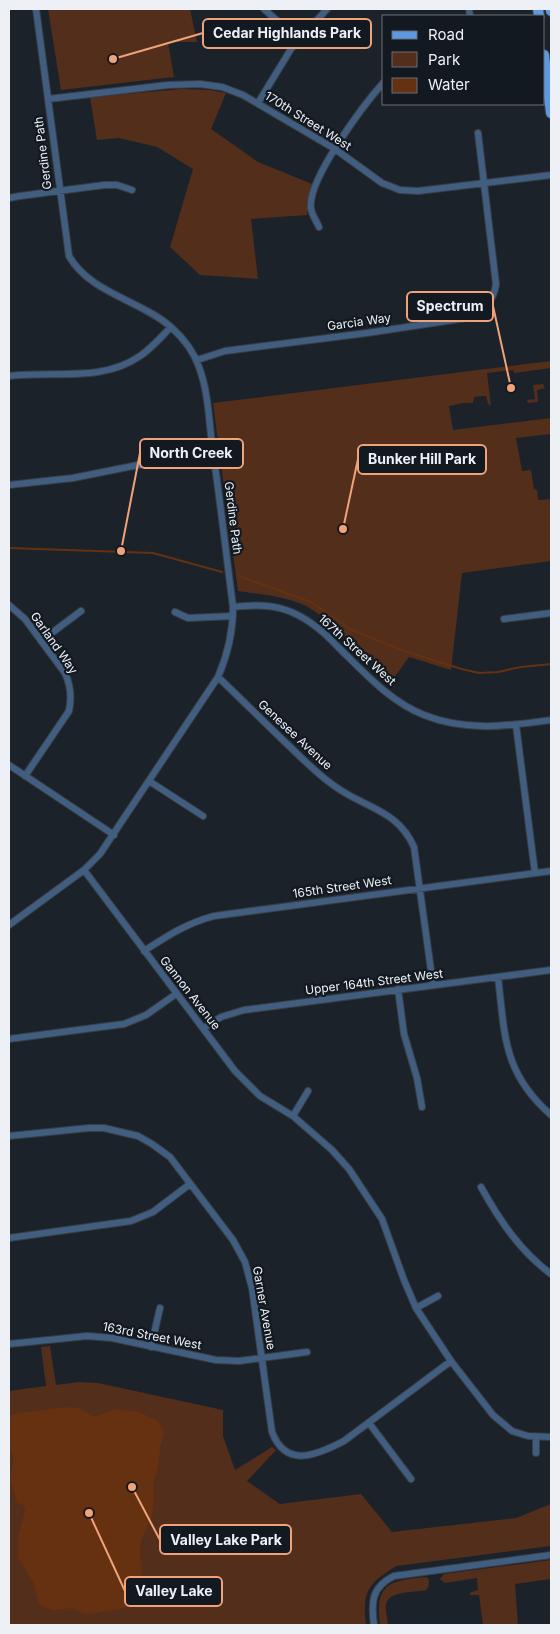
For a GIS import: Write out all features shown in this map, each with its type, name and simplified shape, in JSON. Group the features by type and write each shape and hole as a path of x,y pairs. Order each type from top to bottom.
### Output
{"main road":[{"path":"545,63 551,113"}],"street":[{"name":"Gerdine Path","path":"9,925 84,870 100,854 114,835 218,676 230,645 233,616 205,389 197,360 186,344 170,327 90,279 74,264 67,248 36,9"},
{"path":"264,9 299,40"},
{"path":"258,103 285,59 299,40 327,9"},
{"name":"170th Street West","path":"48,98 148,86 200,84 222,87 258,103 336,150 382,183 400,190 418,191 551,175"},
{"path":"319,227 311,209 320,176 360,109 382,84"},
{"name":"Garcia Way","path":"197,360 225,351 367,334 466,318 478,313 491,301 496,290 496,284 478,133"},
{"path":"9,198 104,185 117,185 132,190"},
{"path":"9,376 29,373 82,374 102,372 121,367 139,357 170,327"},
{"path":"9,485 74,478 213,450"},
{"name":"Garland Way","path":"9,605 24,619 65,673 69,682 71,701 69,711 25,776"},
{"name":"167th Street West","path":"233,607 269,606 302,616 321,630 384,691 423,715 444,722 492,727 551,720"},
{"path":"42,641 81,611"},
{"path":"175,612 188,618 233,616"},
{"path":"504,619 551,613"},
{"name":"Genesee Avenue","path":"218,676 318,774 346,793 390,816 409,835 414,847 433,985"},
{"path":"516,725 535,873"},
{"path":"9,765 114,835"},
{"path":"149,781 203,816"},
{"name":"Gannon Avenue","path":"84,870 235,1071 260,1096 293,1116 332,1150 350,1169 382,1219 416,1308 451,1361 498,1421 512,1431 536,1437 551,1437"},
{"name":"165th Street West","path":"144,951 178,929 194,921 214,916 551,870"},
{"name":"Upper 164th Street West","path":"204,1028 221,1017 244,1010 551,970"},
{"path":"498,977 507,1046 513,1065 527,1091 551,1115"},
{"path":"398,990 404,1034 417,1078 422,1107"},
{"path":"9,1039 124,1024 146,1015 176,994"},
{"path":"293,1116 308,1091"},
{"name":"Garner Avenue","path":"9,1136 89,1128 117,1130 138,1136 162,1150 170,1157 233,1240 245,1262 250,1275 272,1432 278,1446 285,1452 300,1456 324,1451 344,1441 369,1423"},
{"path":"9,1238 132,1221 153,1212 190,1184"},
{"path":"481,1187 499,1218 518,1244 551,1274"},
{"path":"416,1308 438,1296"},
{"path":"151,1347 160,1308"},
{"name":"163rd Street West","path":"9,1344 87,1336 112,1338 216,1360 238,1361 307,1352"},
{"path":"411,1479 369,1423 451,1361"},
{"path":"536,1437 536,1453"},
{"path":"374,1625 373,1599 383,1582 394,1576 551,1555"}],"green space":[{"path":"48,9 190,9 197,42 168,42 174,77 61,90"},
{"path":"183,89 210,90 226,93 211,129 258,162 312,184 307,215 251,219 258,279 200,275 170,247 193,169 157,147 119,138 97,140 90,97"},
{"path":"551,361 551,368 514,373 513,370 487,373 491,406 488,404 486,396 474,397 473,403 449,406 453,430 551,418 551,434 516,438 522,471 531,470 538,500 551,499 551,561 462,573 451,670 409,657 391,682 337,629 314,611 302,604 287,599 238,591 213,403"},
{"path":"543,384 545,388 537,390 538,402 528,403 527,400 535,399 533,385"},
{"path":"50,1346 56,1385 79,1382 98,1383 223,1410 223,1436 235,1470 272,1447 276,1450 247,1481 280,1504 361,1494 392,1532 516,1518 551,1504 551,1546 396,1566 379,1578 369,1590 365,1604 366,1625 9,1625 9,1391 46,1386 41,1347"},
{"path":"551,1560 551,1579 515,1584 518,1625 483,1625 479,1595 470,1595 471,1592 478,1590 477,1578 445,1583 440,1579 444,1574"},
{"path":"425,1577 429,1581 426,1590 397,1594 388,1600 386,1607 388,1625 380,1625 380,1601 382,1593 387,1587 402,1580"}],"water":[{"path":"64,1407 79,1408 92,1416 115,1409 139,1412 158,1421 164,1433 153,1483 154,1502 152,1516 141,1541 142,1596 135,1603 117,1610 86,1614 74,1608 54,1610 43,1607 39,1603 33,1582 18,1557 19,1534 25,1511 24,1506 17,1502 11,1482 13,1456 9,1447 9,1415"}],"waterway":[{"path":"9,548 153,553 222,572"},
{"path":"239,576 311,602 350,629 404,651 462,669 479,673 498,672 521,667 551,664"}],"place":[{"name":"Cedar Highlands Park","path":"113,59"},
{"name":"Spectrum","path":"511,388"},
{"name":"Bunker Hill Park","path":"343,529"},
{"name":"North Creek","path":"121,551"},
{"name":"Valley Lake Park","path":"132,1487"},
{"name":"Valley Lake","path":"89,1513"}]}
